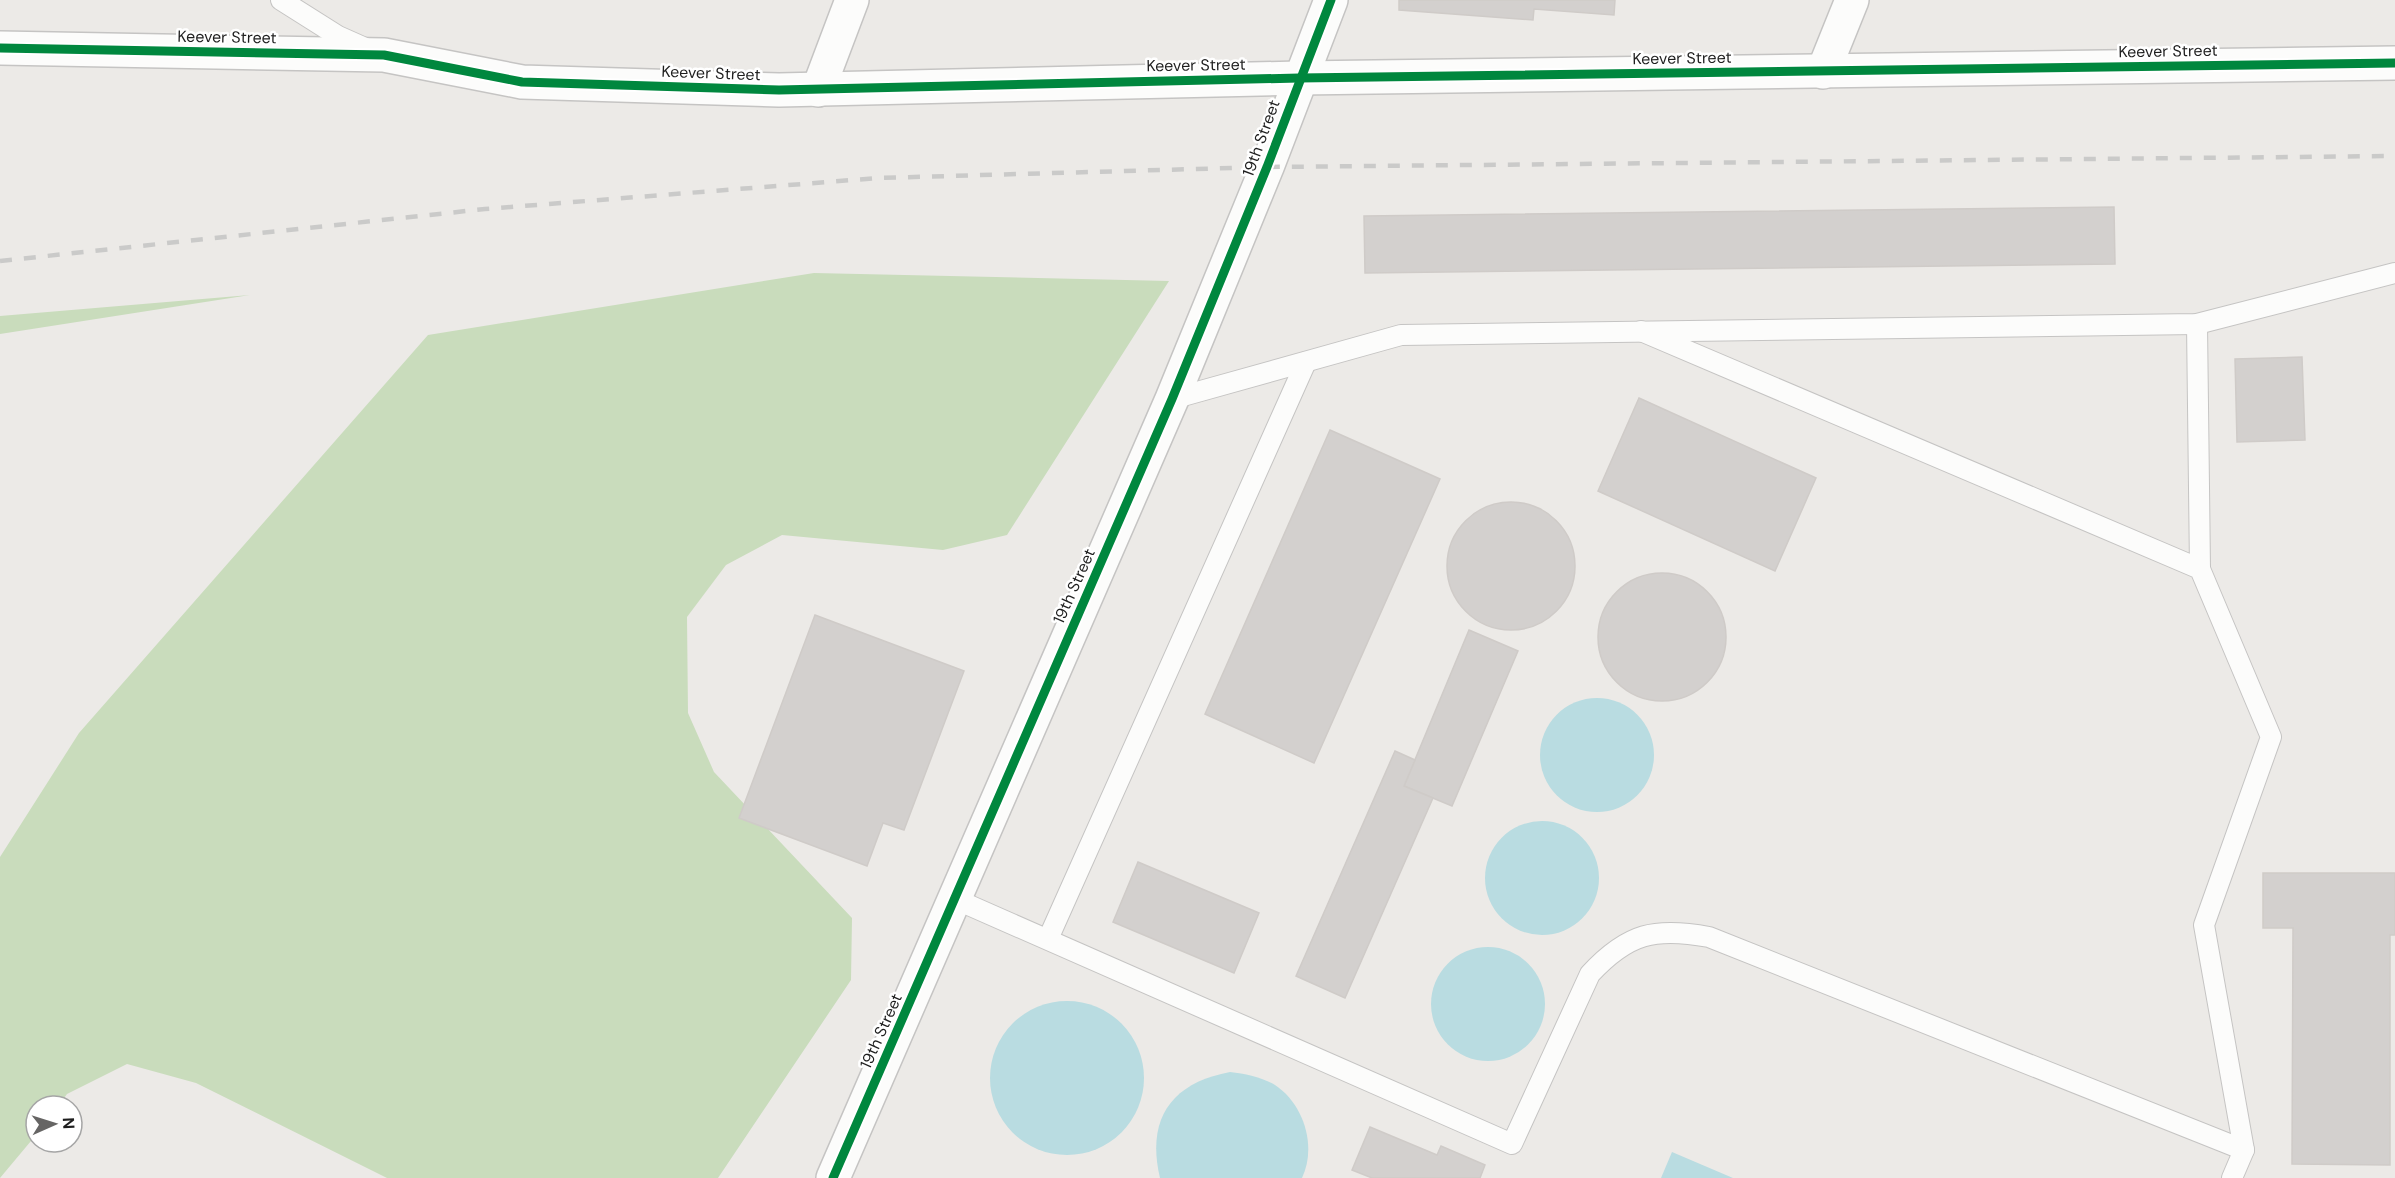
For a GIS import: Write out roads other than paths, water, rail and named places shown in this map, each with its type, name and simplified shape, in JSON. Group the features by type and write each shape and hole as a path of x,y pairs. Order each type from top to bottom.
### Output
{"street":[{"path":"818,90 852,0"},
{"name":"19th Street","path":"833,1178 1172,399 1267,167 1299,78 1331,0"},
{"path":"1823,72 1852,0"},
{"name":"Keever Street","path":"0,48 384,55 522,82 818,90 1299,78 2395,63"}],"lane":[{"path":"281,0 338,36 384,55"},
{"path":"1172,399 1401,335 2198,324 2395,273"},
{"path":"2198,324 2200,569 2271,737 2204,925 2244,1150 2232,1178"},
{"path":"1641,331 2200,569"},
{"path":"1048,939 1306,362"},
{"path":"955,899 1512,1144 1590,975 1609,954 1636,939 1674,931 1709,938 2244,1150"}],"water":[{"path":"1597,698 1619,702 1637,715 1650,733 1654,755 1650,777 1637,795 1619,808 1597,812 1575,808 1557,795 1544,777 1540,755 1544,733 1557,715 1575,702"},
{"path":"1542,821 1564,825 1582,838 1595,856 1599,878 1595,900 1582,918 1564,931 1542,935 1520,931 1502,918 1489,900 1485,878 1489,856 1502,838 1520,825"},
{"path":"1488,947 1510,952 1528,964 1540,982 1545,1004 1540,1026 1528,1044 1510,1056 1488,1061 1466,1056 1448,1044 1436,1026 1431,1004 1436,982 1448,964 1466,952"},
{"path":"1067,1001 1096,1007 1110,1014 1121,1024 1131,1035 1138,1049 1144,1078 1138,1107 1131,1121 1121,1132 1110,1142 1096,1149 1067,1155 1038,1149 1024,1142 1013,1132 1003,1121 996,1107 990,1078 996,1049 1003,1035 1013,1024 1024,1014 1038,1007"},
{"path":"1230,1072 1270,1082 1294,1103 1308,1140 1306,1166 1302,1178 1160,1178 1157,1138 1160,1121 1168,1107 1178,1095 1192,1085 1209,1077"},
{"path":"1672,1152 1733,1178 1661,1178"}],"railway":[{"path":"0,261 485,209 878,178 1267,167 2395,156"}]}
